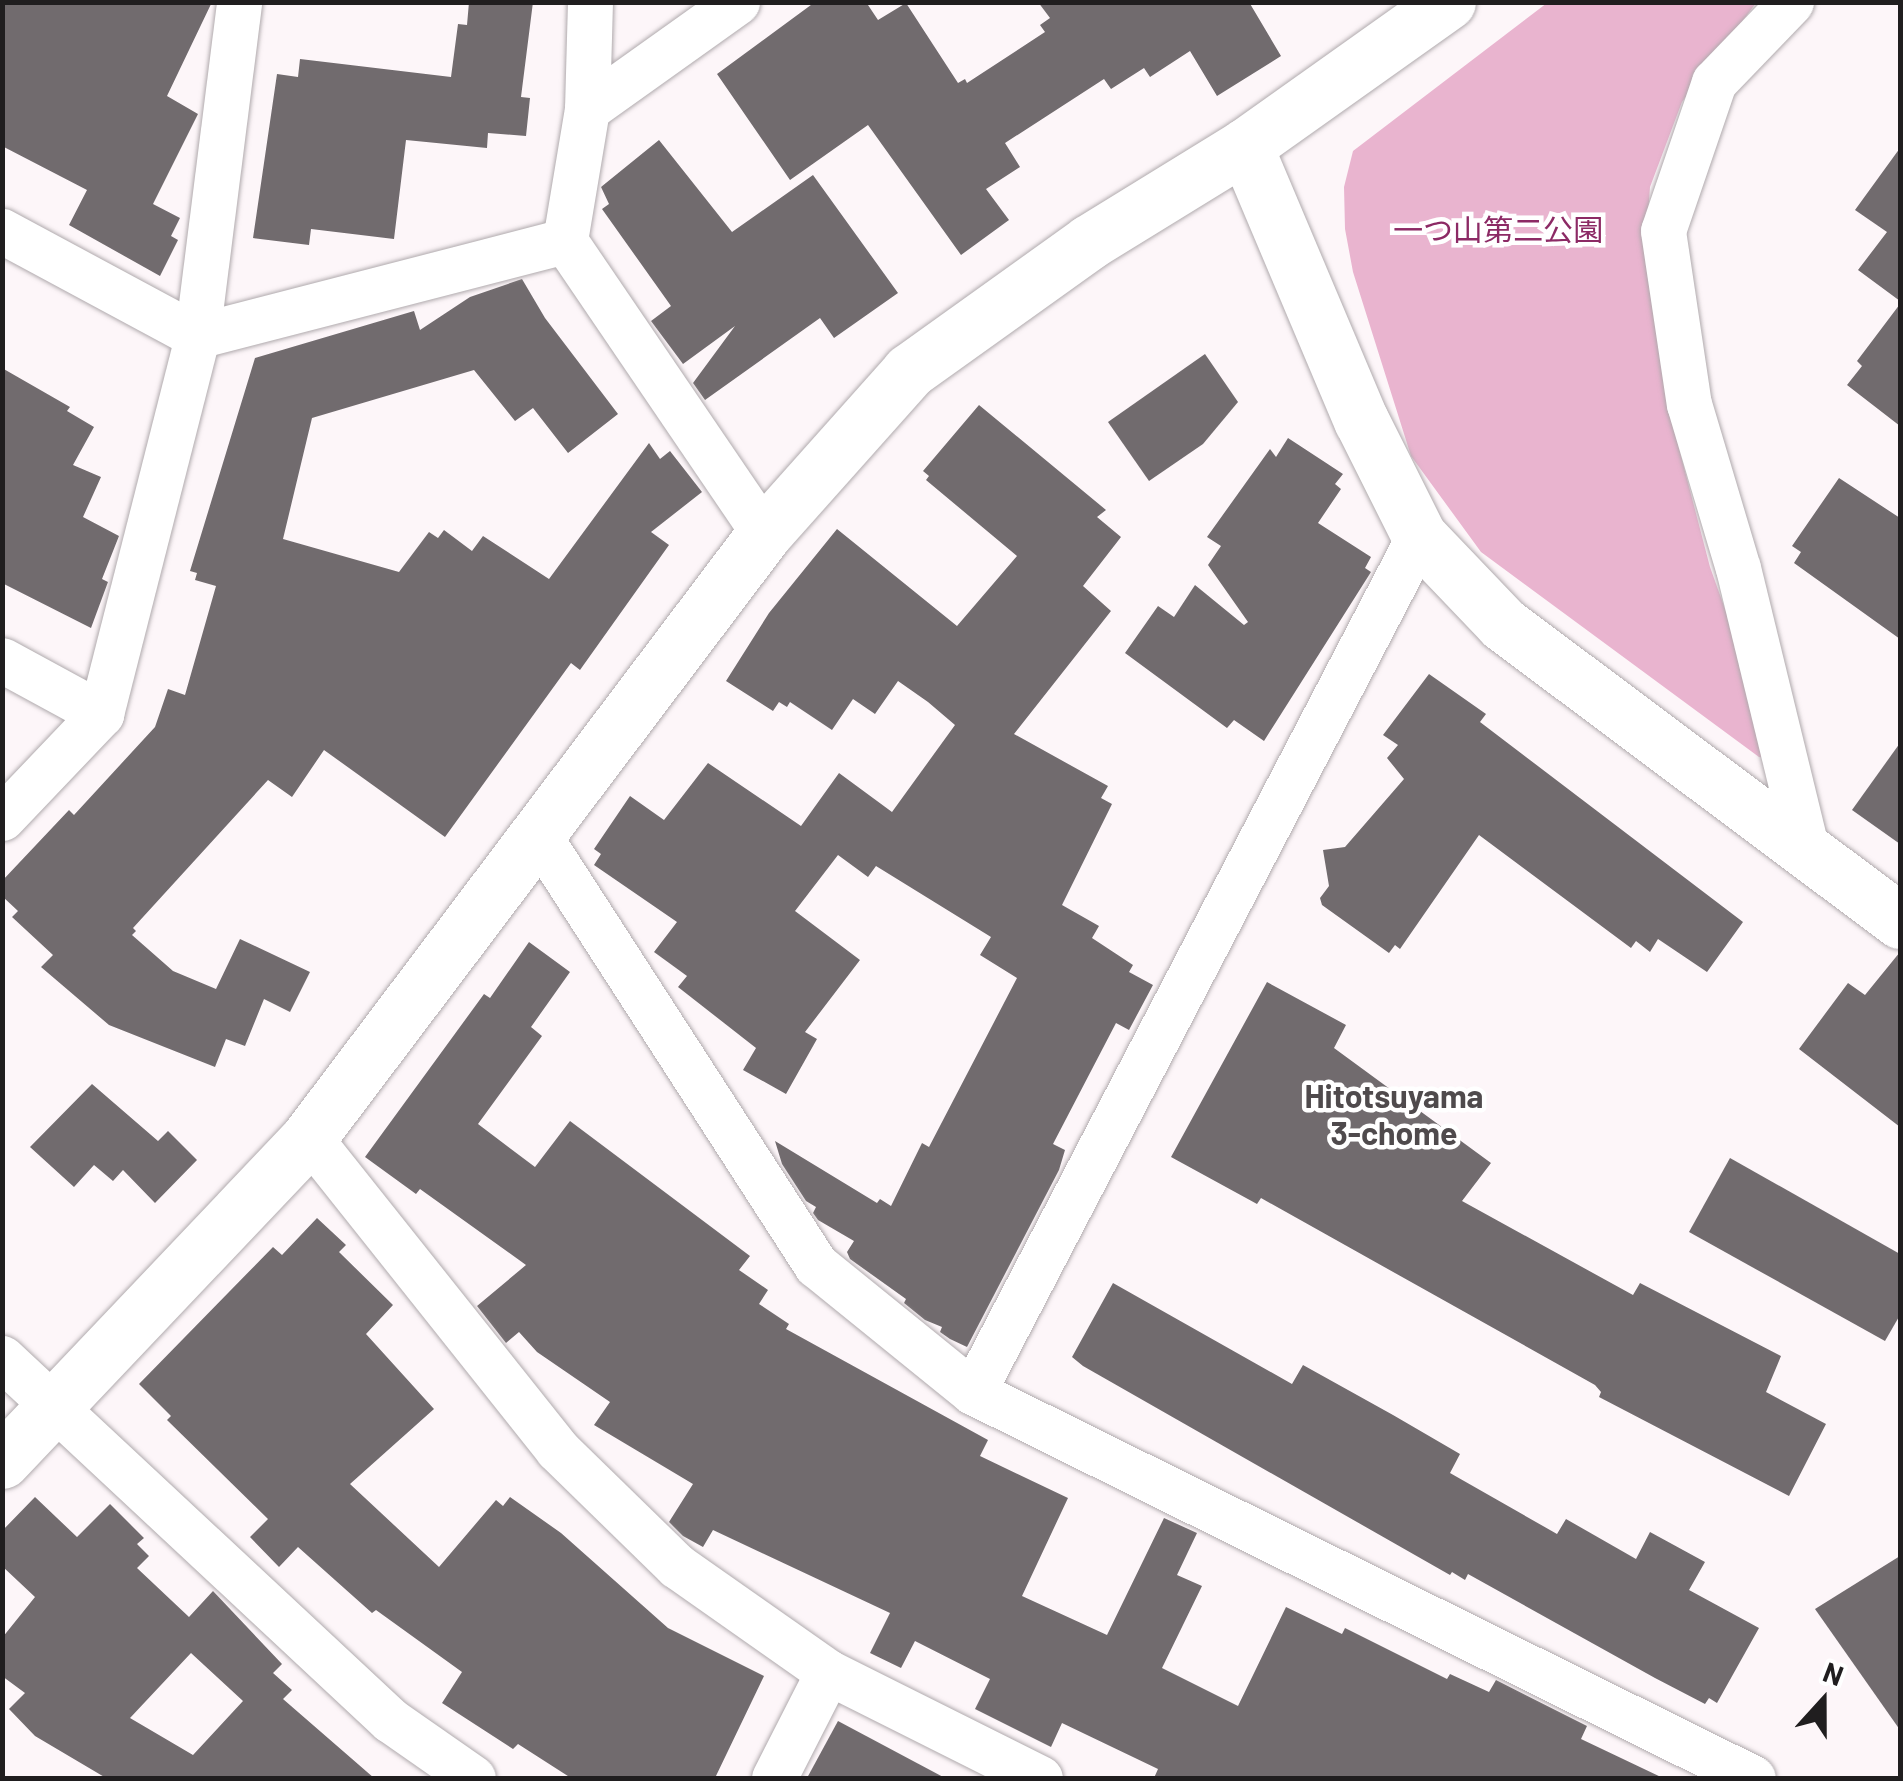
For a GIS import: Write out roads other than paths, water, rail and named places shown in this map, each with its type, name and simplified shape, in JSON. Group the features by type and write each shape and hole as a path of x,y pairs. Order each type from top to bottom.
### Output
{"street":[{"path":"2,818 101,714 196,336 239,2"},
{"path":"590,2 586,108 565,242 764,534"},
{"path":"586,108 737,2"},
{"path":"2,1461 55,1410 308,1136 764,534 909,371 1089,242 1244,146 1448,2"},
{"path":"1791,2 1714,82 1663,231 1689,404 1738,568 1807,851"},
{"path":"1244,146 1360,420 1419,536 1503,624 1900,921"},
{"path":"2,230 196,336 565,242"},
{"path":"973,1392 1419,536"},
{"path":"2,660 101,714"},
{"path":"539,836 816,1266 973,1392 1754,1778"},
{"path":"308,1136 557,1449 678,1566 828,1672 1040,1778"},
{"path":"2,1358 390,1720 473,1778"},
{"path":"774,1778 828,1672"}],"district":[{"name":"Hitotsuyama 3-chome","path":"1394,1114"}],"park label":[{"name":"一つ山第二公園","path":"1498,229"}]}
